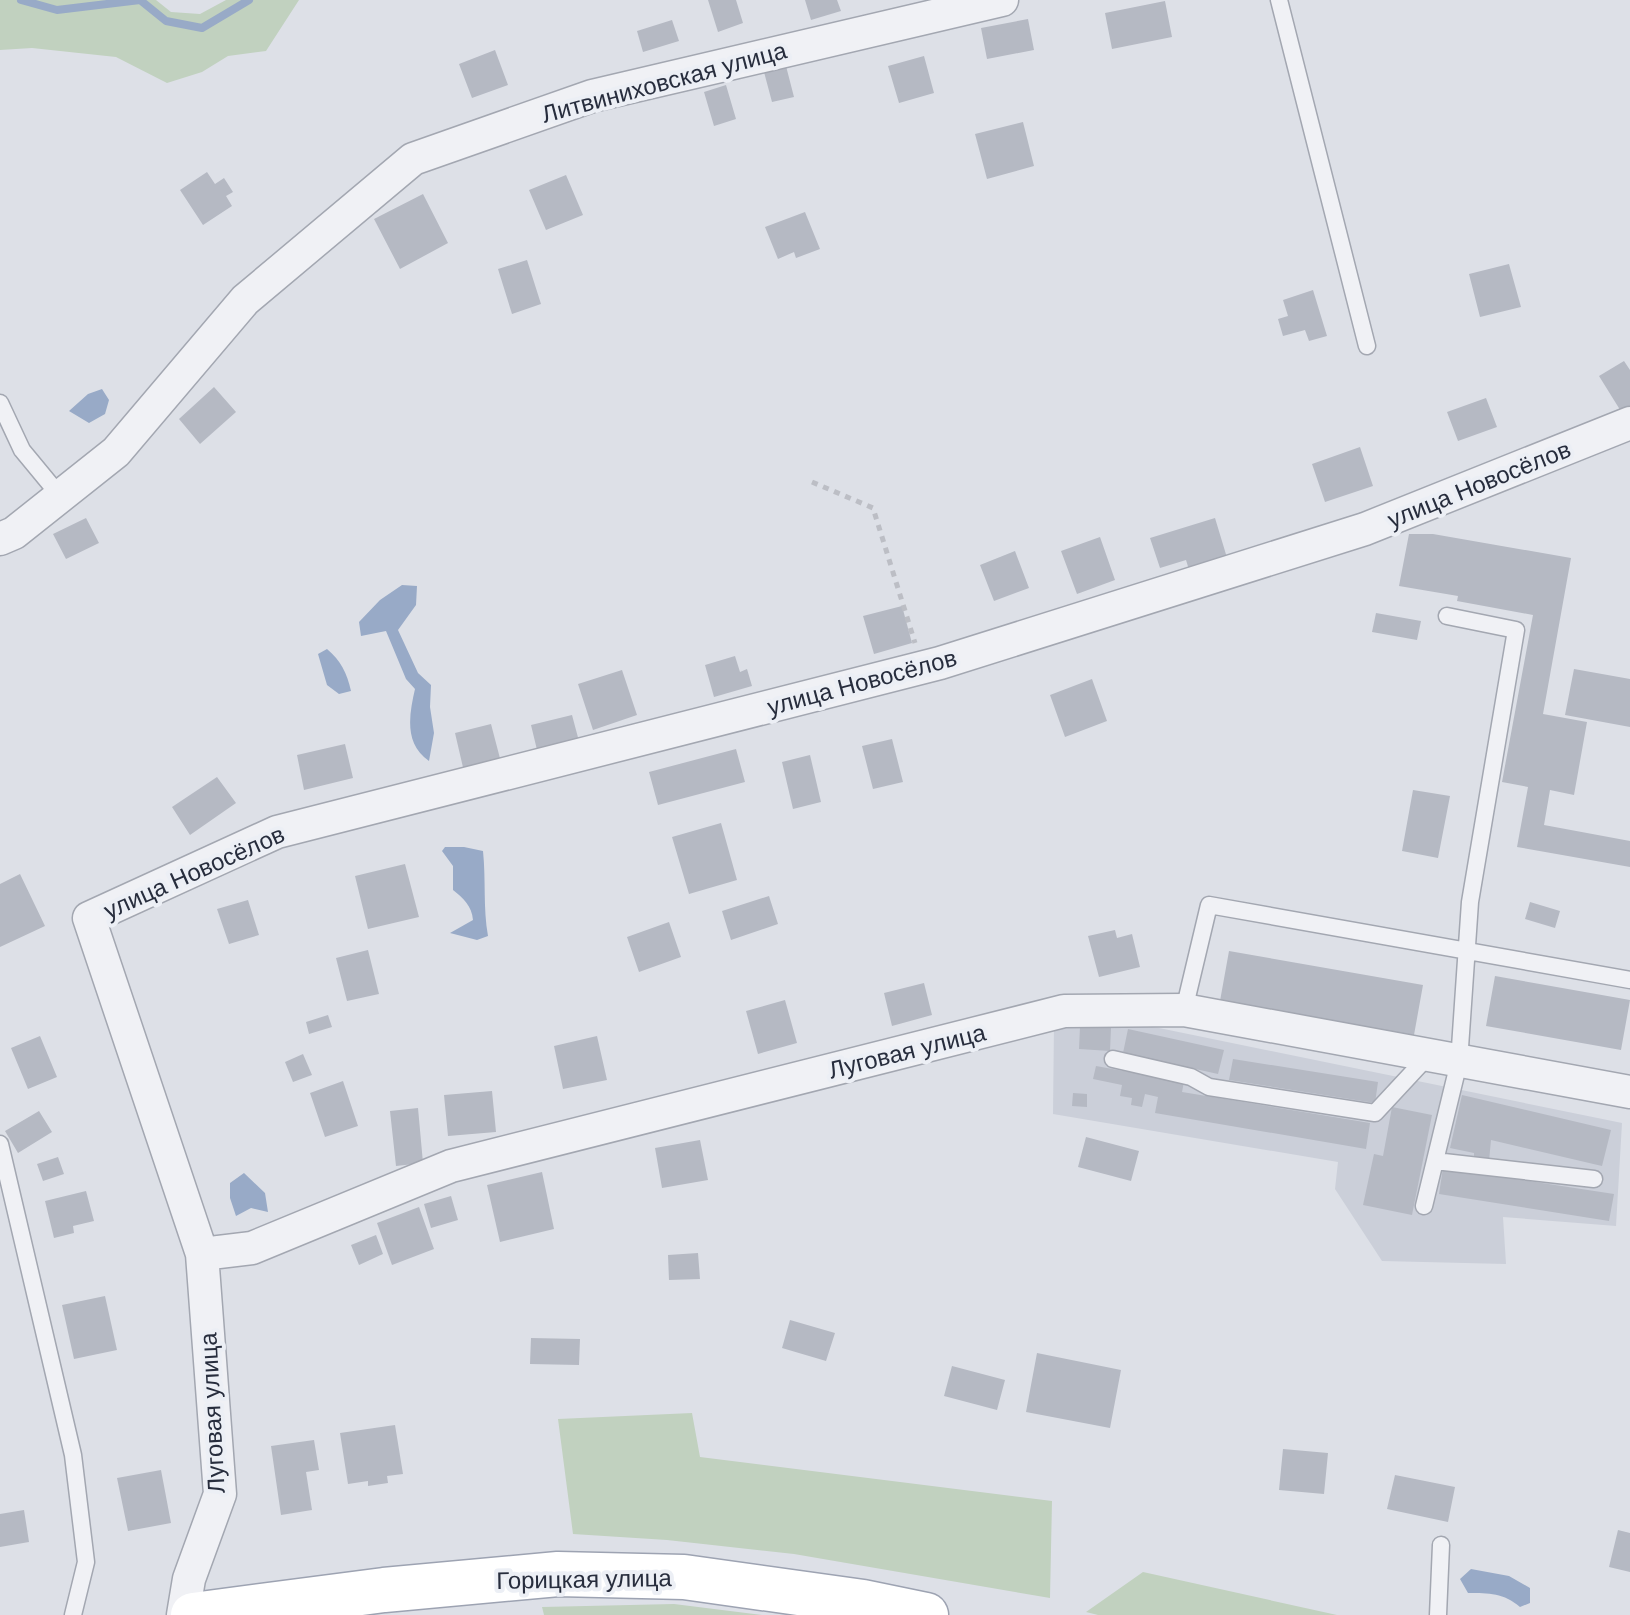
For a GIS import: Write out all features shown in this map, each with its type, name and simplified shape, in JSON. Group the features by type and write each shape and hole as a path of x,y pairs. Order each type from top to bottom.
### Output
{"main road":[{"name":"Горицкая улица","path":"193,1615 384,1590 558,1574 684,1577 863,1602 926,1615"}],"street":[{"name":"Литвиниховская улица","path":"0,539 14,533 116,452 245,300 413,159 592,96 1002,0"},
{"name":"улица Новосёлов","path":"89,918 277,832 923,668 1365,529 1630,423"},
{"name":"Луговая улица","path":"89,918 202,1254 220,1494 189,1579 183,1615"},
{"name":"Луговая улица","path":"202,1254 252,1248 451,1166 1064,1011 1184,1010 1630,1092"}],"lane":[{"path":"1279,0 1367,346"},
{"path":"0,403 22,450 60,496"},
{"path":"1424,1206 1459,1062 1470,902 1516,630 1447,616"},
{"path":"1184,1010 1209,905 1630,980"},
{"path":"1113,1059 1191,1077 1209,1087 1375,1113 1428,1056"},
{"path":"0,1144 73,1455 86,1562 73,1615"},
{"path":"1435,1161 1594,1179"},
{"path":"1438,1615 1441,1545"}],"path":[{"path":"812,482 873,508 923,668"}],"shaded area":[{"path":"1125,1021 1622,1123 1616,1226 1503,1217 1506,1264 1382,1261 1335,1189 1338,1162 1053,1114 1054,1023"}],"green space":[{"path":"0,0 156,0 171,12 200,14 226,0 299,0 266,51 228,56 202,72 167,83 116,57 32,48 0,50"},
{"path":"692,1413 700,1457 1052,1501 1050,1598 794,1554 667,1540 573,1534 558,1419"},
{"path":"1143,1572 1337,1615 1098,1615 1086,1612"},
{"path":"674,1604 762,1615 544,1615 542,1607"}],"water":[{"path":"102,389 109,400 105,414 89,423 69,411 88,394"},
{"path":"402,585 417,586 416,605 398,630 418,673 431,685 434,733 429,761 415,746 410,728 415,689 406,679 386,631 361,636 359,622 380,600"},
{"path":"327,649 343,668 351,691 339,694 327,685 318,654"},
{"path":"445,847 483,851 488,936 477,940 450,933 473,920 469,906 453,890 453,866 442,851"},
{"path":"244,1173 265,1193 268,1212 251,1208 236,1216 230,1198 230,1183"},
{"path":"1471,1569 1509,1576 1530,1588 1530,1603 1520,1607 1496,1595 1468,1593 1460,1579"}],"building":[{"path":"708,0 736,0 743,23 718,32"},
{"path":"805,0 837,0 841,11 811,20"},
{"path":"1165,1 1172,37 1112,49 1105,13"},
{"path":"1028,19 1034,50 987,59 981,28"},
{"path":"672,20 679,41 643,52 637,31"},
{"path":"495,50 508,85 472,98 459,64"},
{"path":"924,56 934,93 899,103 888,66"},
{"path":"786,66 794,97 772,102 764,72"},
{"path":"726,85 736,119 714,126 704,92"},
{"path":"1023,122 1034,166 987,179 975,134"},
{"path":"207,172 215,184 224,178 233,192 226,196 232,206 203,225 180,190"},
{"path":"566,175 583,215 546,230 529,190"},
{"path":"423,194 448,243 400,269 374,219"},
{"path":"805,212 820,249 796,258 794,252 778,259 765,227"},
{"path":"527,260 541,304 512,314 498,269"},
{"path":"1509,264 1521,307 1480,317 1469,274"},
{"path":"1313,290 1327,336 1309,341 1305,330 1283,336 1278,319 1288,316 1283,300"},
{"path":"1624,361 1630,370 1630,408 1622,413 1599,376"},
{"path":"214,387 236,412 200,444 179,419"},
{"path":"1486,398 1497,427 1458,441 1447,412"},
{"path":"1360,447 1373,486 1325,502 1312,464"},
{"path":"86,518 99,543 66,559 53,534"},
{"path":"1215,518 1228,561 1190,573 1186,560 1160,568 1150,538"},
{"path":"1409,534 1433,534 1571,558 1543,714 1587,722 1574,795 1550,790 1544,825 1630,841 1630,867 1517,847 1528,787 1502,782 1533,615 1457,601 1458,596 1399,586"},
{"path":"1100,537 1115,580 1077,594 1061,551"},
{"path":"1015,551 1029,588 994,601 980,565"},
{"path":"902,606 912,643 874,654 863,616"},
{"path":"1376,613 1421,621 1417,640 1372,632"},
{"path":"735,656 740,672 747,669 752,686 714,697 705,665"},
{"path":"1574,669 1630,679 1630,727 1565,715"},
{"path":"622,670 637,715 593,730 578,684"},
{"path":"1092,679 1107,721 1065,737 1050,695"},
{"path":"572,715 580,745 538,754 531,725"},
{"path":"491,724 502,766 465,776 455,733"},
{"path":"892,739 903,782 873,789 862,746"},
{"path":"345,744 353,778 304,790 297,755"},
{"path":"736,749 745,782 658,805 649,772"},
{"path":"810,755 821,802 793,809 782,762"},
{"path":"217,777 236,803 190,835 172,807"},
{"path":"1413,790 1450,796 1438,858 1402,851"},
{"path":"721,823 737,880 689,894 672,837"},
{"path":"405,864 419,917 368,929 355,876"},
{"path":"20,874 45,926 0,947 0,884"},
{"path":"769,896 778,924 731,940 722,911"},
{"path":"248,900 259,935 229,944 217,909"},
{"path":"1530,902 1560,911 1555,928 1525,919"},
{"path":"669,922 681,957 639,972 627,937"},
{"path":"1115,930 1117,938 1132,934 1140,967 1099,977 1088,936"},
{"path":"368,950 379,994 347,1001 336,958"},
{"path":"1229,951 1423,985 1414,1035 1220,1001"},
{"path":"1495,976 1630,1000 1621,1050 1486,1026"},
{"path":"924,983 932,1015 892,1026 884,993"},
{"path":"785,1000 797,1043 758,1054 746,1011"},
{"path":"328,1015 332,1027 309,1034 306,1022"},
{"path":"1080,1027 1111,1028 1110,1051 1079,1049"},
{"path":"1128,1029 1224,1050 1218,1074 1123,1053"},
{"path":"40,1036 57,1077 28,1089 11,1048"},
{"path":"597,1036 607,1080 563,1089 554,1046"},
{"path":"303,1054 312,1075 293,1082 285,1062"},
{"path":"1233,1059 1378,1082 1375,1103 1229,1080"},
{"path":"1096,1066 1184,1082 1182,1092 1370,1123 1366,1149 1155,1113 1158,1097 1145,1094 1142,1107 1131,1105 1132,1098 1120,1096 1122,1085 1093,1079"},
{"path":"343,1081 358,1126 325,1137 310,1093"},
{"path":"492,1091 496,1132 448,1136 444,1095"},
{"path":"1073,1093 1087,1094 1087,1107 1072,1106"},
{"path":"1462,1095 1611,1130 1602,1166 1491,1140 1489,1161 1474,1160 1474,1153 1450,1148"},
{"path":"1392,1107 1432,1115 1412,1215 1363,1205 1374,1154 1383,1156"},
{"path":"418,1108 423,1163 396,1166 390,1111"},
{"path":"39,1111 52,1132 18,1153 5,1131"},
{"path":"1086,1137 1139,1151 1131,1181 1078,1167"},
{"path":"700,1140 708,1180 662,1188 655,1148"},
{"path":"58,1157 64,1174 43,1181 37,1164"},
{"path":"1443,1168 1614,1194 1609,1221 1439,1194"},
{"path":"542,1172 554,1229 500,1242 487,1185"},
{"path":"86,1191 94,1221 73,1226 74,1233 54,1238 45,1201"},
{"path":"451,1196 458,1220 431,1228 424,1204"},
{"path":"419,1207 434,1249 392,1265 377,1223"},
{"path":"376,1235 383,1254 359,1265 351,1245"},
{"path":"698,1253 700,1279 669,1280 668,1255"},
{"path":"105,1296 117,1350 74,1359 62,1305"},
{"path":"790,1320 835,1333 826,1361 782,1348"},
{"path":"531,1338 580,1339 579,1365 530,1364"},
{"path":"1037,1353 1121,1370 1110,1428 1026,1412"},
{"path":"952,1366 1005,1380 997,1410 944,1396"},
{"path":"395,1425 403,1474 387,1476 388,1483 368,1486 368,1481 348,1484 340,1433"},
{"path":"314,1440 319,1470 306,1472 312,1510 281,1515 271,1446"},
{"path":"1283,1449 1328,1453 1324,1494 1279,1490"},
{"path":"161,1470 171,1523 128,1531 117,1478"},
{"path":"1395,1475 1455,1487 1448,1522 1387,1509"},
{"path":"24,1510 29,1542 0,1547 0,1514"},
{"path":"1618,1530 1630,1533 1630,1572 1609,1567"}],"waterway":[{"path":"21,0 57,10 140,0 166,21 202,28 249,0"}]}
